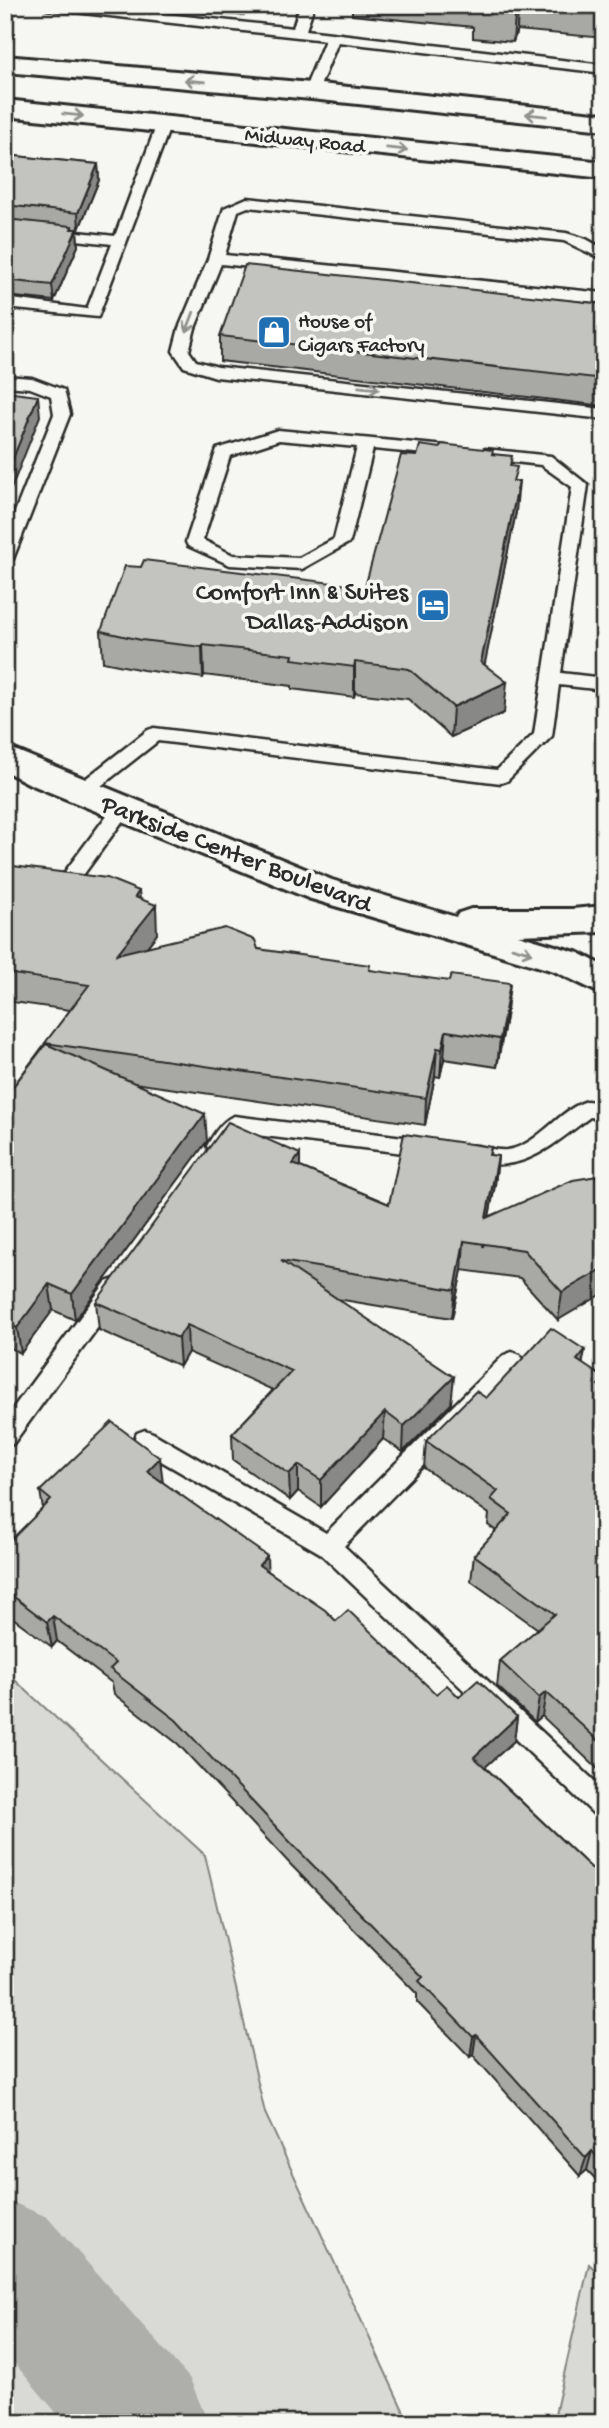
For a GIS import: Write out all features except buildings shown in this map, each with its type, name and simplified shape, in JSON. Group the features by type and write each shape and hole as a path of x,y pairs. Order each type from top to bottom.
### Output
{"main road":[{"path":"5,48 33,66"},
{"name":"Midway Road","path":"5,64 311,91 604,122"},
{"name":"Midway Road","path":"5,108 604,170"},
{"name":"Parkside Center Boulevard","path":"5,757 42,776 320,889 566,962 604,982"},
{"name":"Parkside Center Boulevard","path":"5,778 42,776"},
{"name":"Parkside Center Boulevard","path":"434,921 572,922 604,919"},
{"path":"604,931 597,953 604,976"}],"lane":[{"path":"47,5 604,69"},
{"path":"178,5 243,10 254,5"},
{"path":"298,33 307,5"},
{"path":"311,91 333,37"},
{"path":"5,303 93,314 164,124"},
{"path":"604,256 582,242 566,237 247,202 231,208 216,259 187,328 181,351 190,364 216,372 604,414"},
{"path":"5,228 121,241"},
{"path":"216,259 604,298"},
{"path":"5,380 32,383 58,393 62,414 5,559"},
{"path":"81,792 154,734 501,777 543,736 580,485 545,460 366,443 278,435 223,453 194,542 230,560 302,564 342,542 366,443"},
{"path":"552,678 604,684"},
{"path":"5,875 66,884 123,808"},
{"path":"202,1167 234,1124 508,1158 534,1147 587,1110 604,1111"},
{"path":"5,1437 130,1266"},
{"path":"328,1546 512,1361"},
{"path":"145,1440 328,1546 604,1807"}],"shaded area":[{"path":"5,1671 205,1855 265,2113 409,2423 5,2423"},
{"path":"589,2264 604,2279 604,2423 553,2423"}],"waterway":[{"path":"5,2259 146,2423"}],"place":[{"name":"House of Cigars Factory","path":"274,332"},
{"name":"Comfort Inn & Suites Dallas-Addison","path":"433,605"}]}
